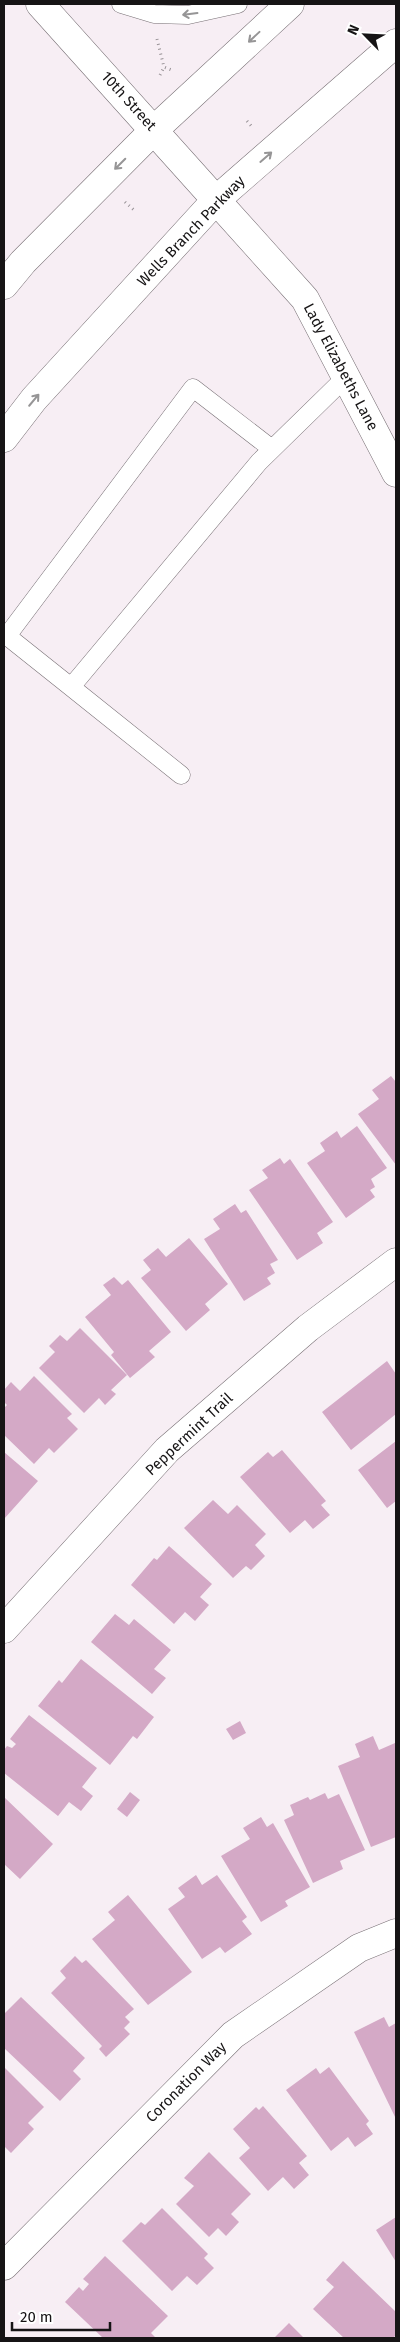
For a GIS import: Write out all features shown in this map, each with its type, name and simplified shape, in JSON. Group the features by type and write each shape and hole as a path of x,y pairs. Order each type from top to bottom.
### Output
{"street":[{"name":"10th Street","path":"40,4 155,129 216,200"},
{"path":"4,285 23,262 155,129 290,4"},
{"name":"Wells Branch Parkway","path":"4,438 34,399 216,200 396,43"},
{"name":"Lady Elizabeths Lane","path":"216,200 305,300 396,473"},
{"name":"Peppermint Trail","path":"4,1629 167,1450 308,1328 396,1262"},
{"name":"Coronation Way","path":"4,2266 233,2035 359,1948 396,1933"}],"lane":[{"path":"121,4 154,14 188,15 238,4"},
{"path":"71,687 253,469 346,377"},
{"path":"181,775 7,636 193,388 272,449"}],"path":[{"path":"156,33 164,67 160,75"},
{"path":"164,67 179,72"}],"building":[{"path":"391,1076 396,1082 396,1165 358,1114 379,1099 372,1090"},
{"path":"357,1126 387,1168 371,1179 375,1187 370,1190 375,1197 346,1218 307,1163 325,1151 320,1143 337,1131 341,1138"},
{"path":"280,1158 284,1164 290,1159 333,1222 317,1233 323,1243 297,1260 249,1190 268,1178 262,1170"},
{"path":"235,1204 241,1213 246,1210 278,1260 270,1264 275,1273 267,1278 271,1284 244,1301 204,1239 220,1229 213,1219"},
{"path":"189,1238 228,1284 205,1304 210,1310 186,1331 141,1278 151,1270 143,1260 158,1248 166,1257"},
{"path":"114,1277 122,1285 128,1280 171,1332 149,1351 155,1357 130,1378 111,1355 114,1352 85,1317 111,1295 103,1285"},
{"path":"80,1328 127,1375 111,1390 116,1394 105,1405 99,1398 84,1413 39,1368 55,1352 49,1346 60,1335 67,1341"},
{"path":"387,1361 396,1374 396,1414 351,1450 322,1412"},
{"path":"34,1376 72,1414 67,1418 78,1429 54,1453 49,1448 34,1464 4,1435 4,1408 7,1405 4,1402 4,1390 11,1382 20,1391"},
{"path":"396,1441 396,1501 387,1508 358,1470"},
{"path":"282,1450 326,1501 321,1505 330,1515 313,1529 305,1520 290,1533 240,1477 268,1452 273,1457"},
{"path":"4,1452 38,1481 4,1519"},
{"path":"213,1500 228,1514 237,1505 266,1534 255,1545 265,1556 251,1570 246,1566 233,1578 184,1528"},
{"path":"169,1546 212,1584 200,1597 209,1605 195,1621 185,1612 174,1624 131,1585 154,1558 157,1560"},
{"path":"115,1614 129,1625 134,1619 171,1650 154,1669 166,1678 152,1694 91,1642"},
{"path":"81,1659 154,1717 137,1739 133,1736 110,1765 38,1706 59,1680 62,1683"},
{"path":"29,1715 97,1768 82,1787 93,1796 81,1811 69,1802 58,1816 4,1773 4,1750 7,1746 12,1748 16,1744 10,1739"},
{"path":"240,1721 246,1733 233,1740 226,1729"},
{"path":"373,1736 379,1750 395,1743 396,1746 396,1837 371,1847 338,1766 360,1757 355,1744"},
{"path":"130,1792 140,1800 127,1817 117,1809"},
{"path":"325,1793 328,1799 339,1794 365,1850 340,1861 343,1869 313,1883 284,1820 294,1815 290,1805 308,1797 310,1800"},
{"path":"4,1797 53,1844 20,1879 4,1864"},
{"path":"261,1817 267,1827 273,1823 310,1887 285,1901 288,1906 261,1922 221,1856 250,1839 243,1828"},
{"path":"196,1875 202,1885 217,1875 247,1917 242,1921 252,1934 225,1953 220,1947 202,1959 168,1909 185,1897 178,1888"},
{"path":"128,1895 192,1972 148,2005 92,1939 115,1920 108,1912"},
{"path":"75,1956 82,1963 86,1960 134,2009 125,2017 130,2022 124,2028 130,2034 106,2057 99,2049 102,2046 51,1993 66,1978 60,1971"},
{"path":"21,1997 85,2058 73,2071 81,2079 60,2101 4,2048 4,2014"},
{"path":"384,2017 389,2027 396,2023 396,2119 354,2032"},
{"path":"4,2067 44,2107 28,2123 34,2129 11,2153 4,2146"},
{"path":"329,2067 369,2121 366,2124 373,2134 355,2147 348,2137 331,2151 286,2090 316,2068 320,2074"},
{"path":"263,2106 307,2156 299,2163 309,2175 294,2189 283,2177 268,2191 239,2158 250,2148 233,2129 256,2107 259,2110"},
{"path":"209,2152 251,2194 231,2214 239,2222 226,2236 218,2228 209,2237 176,2204 194,2186 184,2178"},
{"path":"162,2208 208,2254 204,2258 214,2268 197,2285 187,2276 172,2291 122,2241 141,2222 145,2225"},
{"path":"396,2217 396,2262 376,2230"},
{"path":"105,2256 168,2316 151,2333 156,2338 103,2338 65,2302 79,2287 83,2291 89,2284 83,2279"},
{"path":"343,2261 396,2312 396,2335 393,2338 344,2338 313,2309 334,2287 326,2280"},
{"path":"289,2323 304,2338 274,2338"}]}
